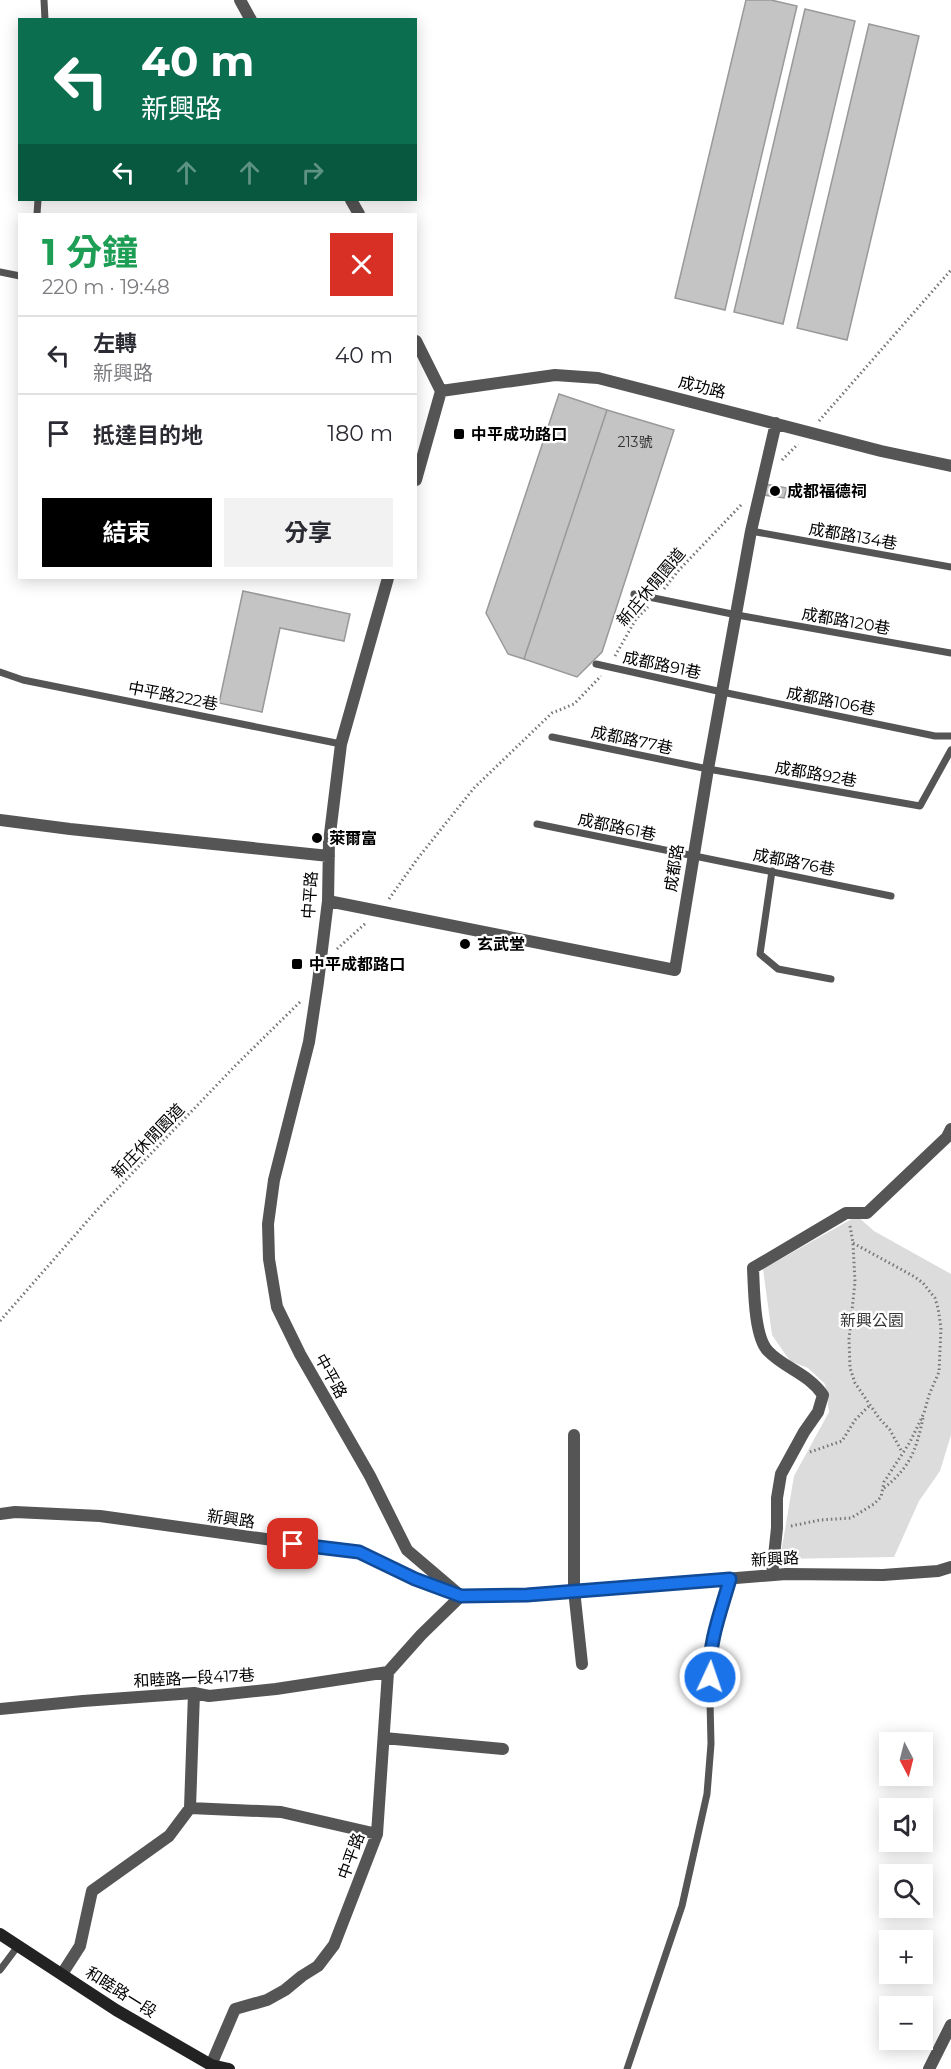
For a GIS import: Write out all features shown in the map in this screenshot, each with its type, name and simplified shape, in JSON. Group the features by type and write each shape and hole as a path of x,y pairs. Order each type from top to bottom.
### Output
{"street":[{"path":"240,0 250,18"},
{"path":"417,343 441,391 417,476"},
{"name":"成功路","path":"441,391 555,375 598,378 881,451 951,466"},
{"name":"成都路","path":"328,902 675,970 692,856 751,531 776,423"},
{"name":"中平路","path":"388,579 342,744 329,842 328,902 318,982 309,1042 274,1180 268,1224 269,1259 277,1307 300,1354 370,1476 407,1550 461,1596"},
{"path":"0,820 329,856"},
{"path":"772,1575 777,1528 777,1498 781,1474 790,1455 818,1412 823,1395 817,1385 767,1350 760,1335 753,1268 846,1213 867,1213 947,1137 951,1129"},
{"path":"574,1435 574,1590 582,1664"},
{"name":"新興路","path":"0,1514 15,1512 100,1516 359,1552 415,1579 461,1596 492,1597 772,1575 883,1575 938,1571 951,1567"},
{"path":"388,1672 421,1635 461,1596"},
{"name":"中平路","path":"212,2067 235,2008 267,2000 285,1989 318,1966 334,1945 377,1834 388,1672"},
{"name":"和睦路一段417巷","path":"0,1710 194,1693 209,1696 388,1672"},
{"path":"62,1974 80,1946 92,1891 169,1836 190,1808 194,1693"},
{"path":"384,1738 503,1749"},
{"path":"190,1808 281,1812 377,1834"},
{"name":"和睦路一段","path":"0,1934 116,2010 212,2067 229,2069"},
{"path":"929,2069 951,2025"}],"lane":[{"path":"44,0 45,18"},
{"path":"0,272 18,276"},
{"name":"成都路134巷","path":"751,531 951,567"},
{"name":"成都路120巷","path":"634,594 951,653"},
{"name":"成都路91巷","path":"596,664 722,692"},
{"name":"中平路222巷","path":"0,672 23,680 342,744"},
{"name":"成都路106巷","path":"722,692 935,736 951,736"},
{"name":"成都路77巷","path":"552,737 708,769"},
{"name":"成都路92巷","path":"708,769 920,806 951,750"},
{"name":"成都路61巷","path":"537,824 692,856"},
{"name":"成都路76巷","path":"692,856 891,896"},
{"path":"772,871 760,954 778,969 831,979"},
{"path":"627,2069 682,1906 707,1794 711,1744 709,1658 730,1579"},
{"path":"0,1970 18,1946"}],"path":[{"name":"新庄休閒園道","path":"320,964 380,912 418,858 474,788 552,713 574,704 609,668 636,619 657,599 679,570 762,480 809,432 951,270"},
{"name":"新庄休閒園道","path":"0,1321 97,1210 235,1066 284,1020 318,982"},
{"path":"846,1213 853,1243 855,1282 849,1339 850,1368 855,1383 890,1430 903,1453"},
{"path":"853,1243 922,1283 935,1299 941,1328 939,1372 929,1395 917,1445 907,1467 882,1490"},
{"path":"790,1455 801,1455 842,1441 855,1420 870,1405"},
{"path":"777,1528 820,1520 851,1518 874,1504 881,1497 884,1482 903,1453 924,1413"}],"green space":[{"name":"新興公園","path":"857,1216 874,1231 951,1274 951,1435 940,1471 919,1501 894,1557 780,1559 794,1476 829,1412 825,1384 808,1368 790,1361 772,1335 763,1269"}],"building":[{"path":"746,0 771,0 797,6 725,310 675,298"},
{"path":"805,9 855,21 783,324 734,312"},
{"path":"869,24 919,36 847,340 797,328"},
{"path":"559,394 607,410 524,659 508,654 486,613"},
{"path":"607,410 674,430 602,652 577,677 524,659"},
{"name":"成都福德祠","path":"765,484 787,488 784,498 764,495"},
{"path":"243,591 350,614 344,641 280,628 262,712 219,703"}],"place":[{"name":"中平成功路口","path":"459,434"},
{"name":"成都福德祠","path":"775,491"},
{"name":"萊爾富","path":"317,838"},
{"name":"玄武堂","path":"465,944"},
{"name":"中平成都路口","path":"297,964"}],"route":[{"path":"293,1544 359,1552 415,1579 461,1596 527,1595 730,1579 709,1658 710,1677"}]}
